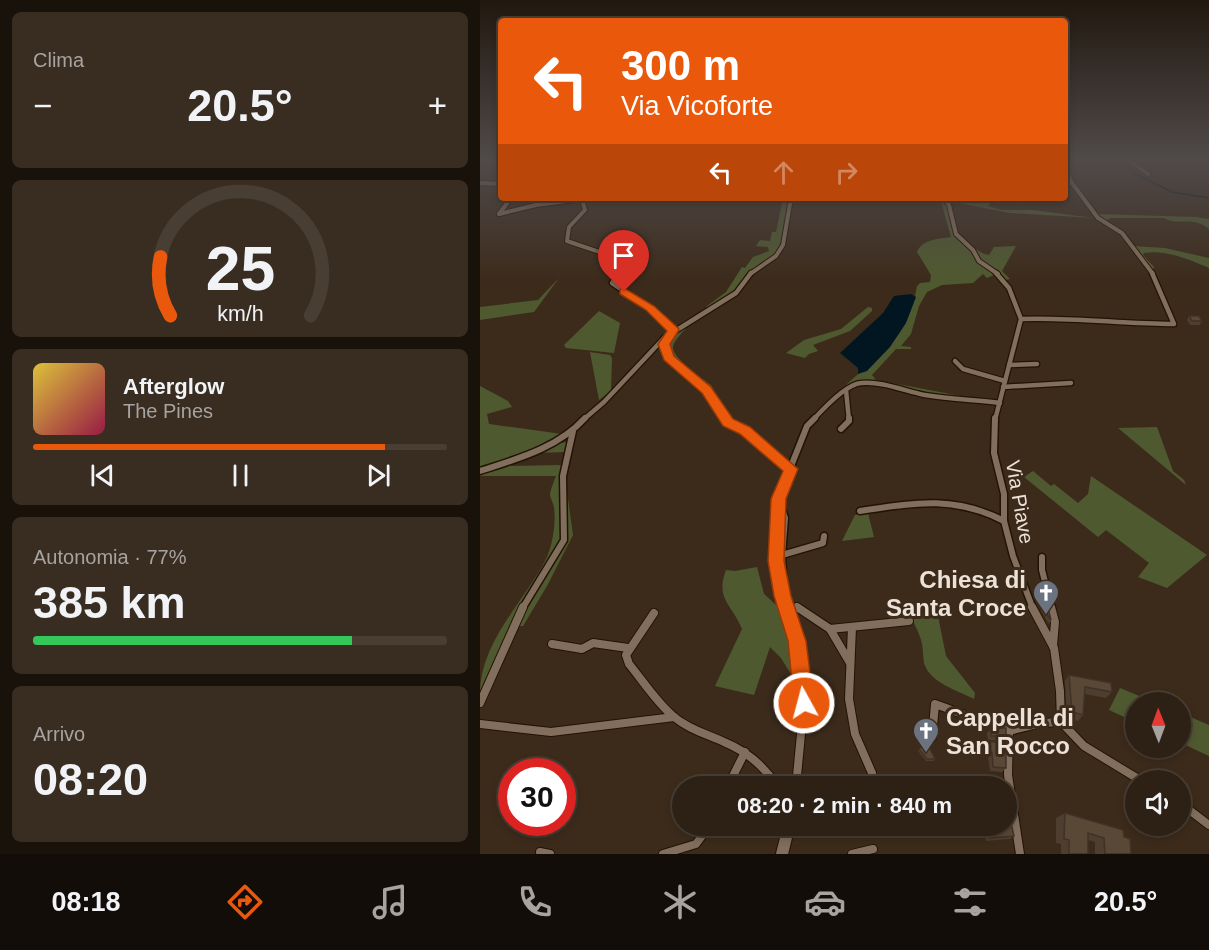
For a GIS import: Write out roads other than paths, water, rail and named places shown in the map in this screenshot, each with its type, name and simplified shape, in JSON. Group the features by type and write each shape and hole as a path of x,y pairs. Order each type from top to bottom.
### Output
{"street":[{"path":"509,201 499,214 565,201"},
{"path":"581,201 585,210 567,231 567,241 629,262 612,283 650,308 674,330"},
{"path":"480,471 530,454 573,431 604,402 655,346 674,330 736,293 756,268 776,256 783,245 790,201"},
{"path":"945,201 949,206 956,234 973,250 976,258 997,273 1009,288 1021,319 1173,325 1171,315 1152,272 1122,233 1097,216 1087,201"},
{"name":"Via Piave","path":"1021,319 999,403 994,430 994,453 1004,494 1004,521 1013,556 1031,605 1053,647 1060,691 1061,722"},
{"path":"674,330 664,344 668,358 707,390 728,423 745,430 791,469"},
{"path":"955,361 963,369 1004,384 1071,383"},
{"path":"1009,365 1037,364"},
{"path":"797,776 804,703 797,641 784,600 776,561 778,499 807,426 826,406 854,385 870,384 927,395 999,403"},
{"path":"841,429 849,420 846,390"},
{"path":"480,703 516,619 562,546 564,540 563,476 573,431"},
{"path":"778,499 784,510 785,518 782,555 784,600"},
{"path":"860,511 944,502 976,507 1004,521"},
{"path":"782,555 823,543 824,536"},
{"path":"1042,557 1042,570 1055,622 1053,647"},
{"path":"784,600 830,629 850,663"},
{"path":"654,613 628,648 626,655 629,664 674,717 704,736 723,741 745,752 771,776"},
{"path":"830,629 909,621"},
{"path":"852,627 849,699 855,734 872,773"},
{"path":"552,644 582,649 593,643 628,648"},
{"path":"932,738 935,704 972,717 996,721 1008,729 1061,722 1084,746 1125,771"},
{"path":"480,724 551,732 674,717"},
{"path":"1008,729 1010,791 1020,854"},
{"path":"733,776 745,752"},
{"path":"1191,811 1209,825"},
{"path":"663,854 695,847 704,836"},
{"path":"782,854 784,836"},
{"path":"782,854 788,836"},
{"path":"852,854 873,849"},
{"path":"540,852 550,854"}],"water":[{"path":"911,294 916,297 906,323 890,347 867,371 858,374 858,368 840,353 883,313 894,296"}],"place":[{"name":"Chiesa di Santa Croce","path":"1046,616"},
{"name":"Cappella di San Rocco","path":"926,754"}]}
